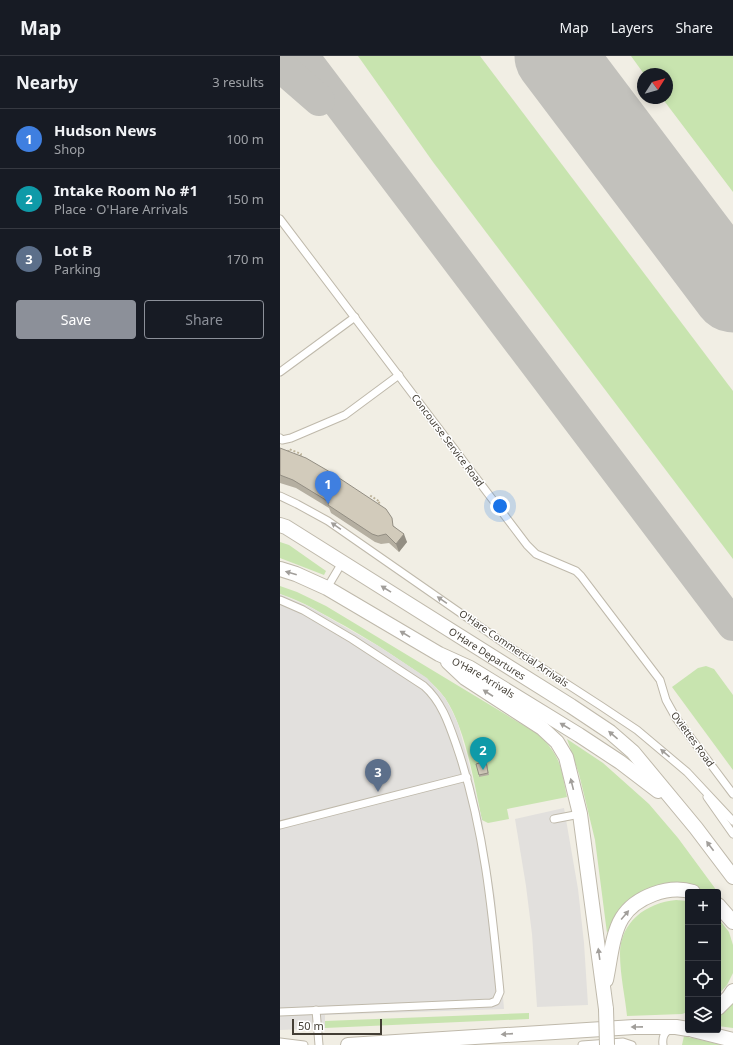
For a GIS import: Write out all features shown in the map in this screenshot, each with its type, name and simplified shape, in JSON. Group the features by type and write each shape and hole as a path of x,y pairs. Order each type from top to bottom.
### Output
{"street":[{"name":"O'Hare Departures","path":"280,525 286,527 343,561 610,732 633,752 677,805"},
{"name":"O'Hare Arrivals","path":"280,569 296,574 327,588 439,654 470,668 620,762 677,805"},
{"path":"439,654 465,678 542,728 557,742 566,757 580,814 606,1009 607,1045"},
{"path":"677,805 733,877"},
{"path":"604,992 616,931 622,917 634,905 652,894 674,890 685,891"},
{"path":"721,908 733,922"},
{"path":"721,1005 733,992"},
{"path":"348,1045 634,1026 685,1028"},
{"path":"705,1033 733,1040"}],"lane":[{"name":"Concourse Service Road","path":"280,219 527,545 536,554 576,571 582,576 660,680"},
{"path":"280,372 355,317"},
{"path":"280,438 282,440 291,438 345,415 399,375"},
{"name":"O'Hare Commercial Arrivals","path":"280,496 328,521 505,644 637,730 694,779 733,821"},
{"path":"327,588 343,561"},
{"path":"280,600 302,610 370,650 416,681 431,692 446,717 467,776 480,831 490,892 500,992 496,1001 491,1003 280,1012"},
{"name":"Oviettes Road","path":"660,680 666,700 676,718 733,794"},
{"path":"280,825 467,776"},
{"path":"694,779 733,834"},
{"path":"554,819 580,814"},
{"path":"316,1010 319,1045"},
{"path":"663,1045 663,1035 671,1028 685,1028"},
{"path":"280,1042 304,1045"},
{"path":"582,1045 623,1042 632,1045"}],"path":[{"path":"291,455 287,453 289,450 301,454 297,462"},
{"path":"366,502 371,496 380,502 377,505 371,501"}],"green space":[{"path":"358,56 480,56 733,391 733,559 433,162"},
{"path":"631,56 733,56 733,192 667,104 673,104 673,68 640,68"},
{"path":"280,542 289,545 326,571 324,575 280,558"},
{"path":"280,586 297,592 326,606 538,734 546,742 559,762 567,797 507,809 509,819 488,823 482,820 464,740 459,725 441,693 423,676 369,640 313,608 280,594"},
{"path":"706,666 714,669 733,695 733,770 672,687 698,668"},
{"path":"567,739 603,763 649,804 678,838 716,889 698,889 689,886 617,915 607,933 595,840 579,774"},
{"path":"676,900 685,901 685,1013 627,1016 620,962 621,943 625,932 637,916 655,905"},
{"path":"721,922 729,932 733,945 733,973 727,985 721,992"},
{"path":"733,1001 733,1028 721,1026 721,1014 725,1012"},
{"path":"529,1013 529,1019 325,1028 325,1021"},
{"path":"684,1036 722,1045 682,1045"}],"shaded area":[{"path":"280,594 310,607 380,647 427,678 445,698 458,724 482,820 495,898 504,1009 325,1015 325,1028 280,1030"},
{"path":"564,808 578,889 584,943 588,1005 537,1007 532,934 515,819"}],"building":[{"path":"280,448 306,458 386,509 392,518 393,526 404,534 396,544 386,534 378,536 372,534 328,505 329,502 293,480 280,475"},
{"path":"486,761 488,773 479,775 476,764"}],"taxiway":[{"path":"303,56 733,625"},
{"path":"280,66 319,100"}],"runway":[{"path":"555,56 733,292"}],"place":[{"name":"Hudson News","path":"328,504"},
{"name":"Intake Room No #1","path":"483,770"},
{"name":"Lot B","path":"378,792"}]}
